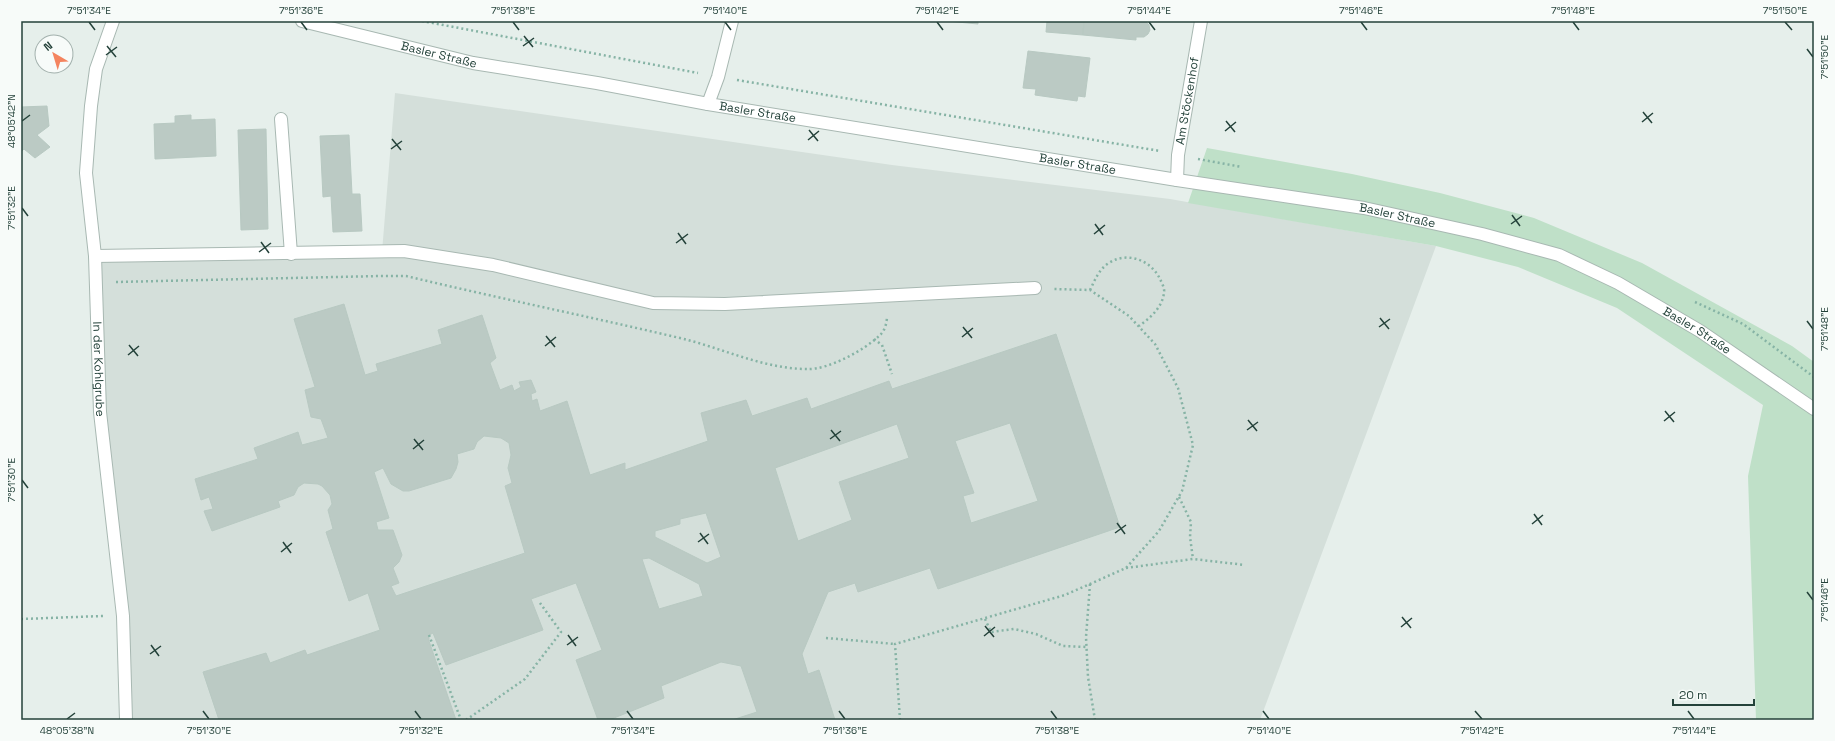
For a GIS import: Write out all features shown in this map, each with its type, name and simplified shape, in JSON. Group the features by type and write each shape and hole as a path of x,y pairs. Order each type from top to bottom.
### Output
{"street":[{"name":"In der Kohlgrube","path":"113,21 96,69 90,113 86,173 95,256 100,412 124,616 126,720"},
{"name":"Basler Straße","path":"302,21 473,63 597,83 708,104 1177,180 1364,208 1482,234 1559,255 1618,283 1700,331 1814,409"},
{"path":"708,104 718,77 732,21"},
{"name":"Am Stöckenhof","path":"1177,180 1178,155 1201,21"},
{"path":"281,119 291,254"},
{"path":"95,256 404,251 493,265 653,303 725,304 1035,288"}],"path":[{"path":"422,21 718,77 1178,155"},
{"path":"1090,290 1098,272 1108,263 1120,257 1134,257 1147,263 1157,272 1165,292 1160,305 1151,317 1139,326"},
{"path":"96,283 406,276 685,340 782,367 808,369 829,365 848,356 881,335 887,323 887,296"},
{"path":"1035,288 1090,290 1129,316 1155,344 1178,388 1193,446 1182,491 1159,531 1126,568"},
{"path":"874,340 882,345 892,374"},
{"path":"1179,497 1192,522 1190,537 1193,559"},
{"path":"826,638 896,644 1065,595 1126,568 1193,559 1244,565"},
{"path":"1090,584 1087,647 1088,677 1095,720"},
{"path":"466,720 525,679 561,632 540,603"},
{"path":"21,619 124,616"},
{"path":"984,619 991,632 1014,629 1036,634 1064,646 1087,647"},
{"path":"429,635 461,720"},
{"path":"896,644 900,720"}],"shaded area":[{"path":"395,93 892,165 1170,199 1436,246 1260,720 126,720 123,616 100,412 95,256 382,252"}],"green space":[{"path":"1207,148 1352,174 1440,193 1534,218 1642,263 1792,346 1814,362 1814,720 1756,720 1748,476 1763,405 1617,308 1518,267 1436,246 1188,203"}],"building":[{"path":"947,21 978,21 978,24"},
{"path":"1047,21 1084,21 1083,35 1046,32"},
{"path":"1084,21 1145,21 1149,25 1150,30 1144,37 1136,37 1136,40 1083,35"},
{"path":"1028,51 1090,58 1085,97 1078,96 1077,101 1035,95 1036,89 1023,88"},
{"path":"47,106 49,126 37,135 50,147 35,158 24,149 21,152 21,107"},
{"path":"191,115 191,120 215,119 216,156 155,159 154,124 175,123 175,116"},
{"path":"266,129 268,229 241,230 238,130"},
{"path":"349,135 352,194 360,194 362,231 333,232 331,196 323,197 320,136"},
{"path":"344,304 365,375 378,371 376,364 442,344 438,330 482,315 496,358 490,363 500,390 512,385 514,391 521,387 519,382 531,380 536,392 531,394 532,401 537,399 540,411 567,401 590,475 625,463 625,470 708,441 701,413 746,400 752,416 807,398 811,409 889,381 892,389 1056,334 1120,527 938,589 930,568 858,592 855,583 828,592 802,654 808,674 819,670 835,720 732,720 757,712 741,666 721,662 661,686 664,698 609,720 598,720 576,660 602,650 576,583 531,599 543,630 446,665 433,633 429,635 429,641 456,720 219,720 203,672 266,653 270,663 305,650 307,655 380,630 368,593 349,601 326,532 333,529 328,510 332,504 330,495 322,486 318,484 304,483 298,487 294,495 278,501 280,507 212,531 204,511 213,509 209,497 201,500 195,479 258,459 254,448 298,432 302,445 328,438 321,419 311,417 305,390 315,387 294,319","holes":["1010,423 1038,501 971,523 963,496 974,493 955,441","897,424 909,458 839,482 852,520 798,541 775,468","484,436 501,438 509,443 511,455 508,468 512,483 505,486 525,553 396,596 391,586 399,583 393,568 399,562 402,555 393,530 378,530 376,522 389,518 374,472 383,468 391,484 403,491 409,491 451,478 458,462 457,454 474,449 477,442","706,513 721,557 707,563 655,537 655,531 680,524 680,519","649,558 699,584 703,596 659,609 642,559"]}]}
